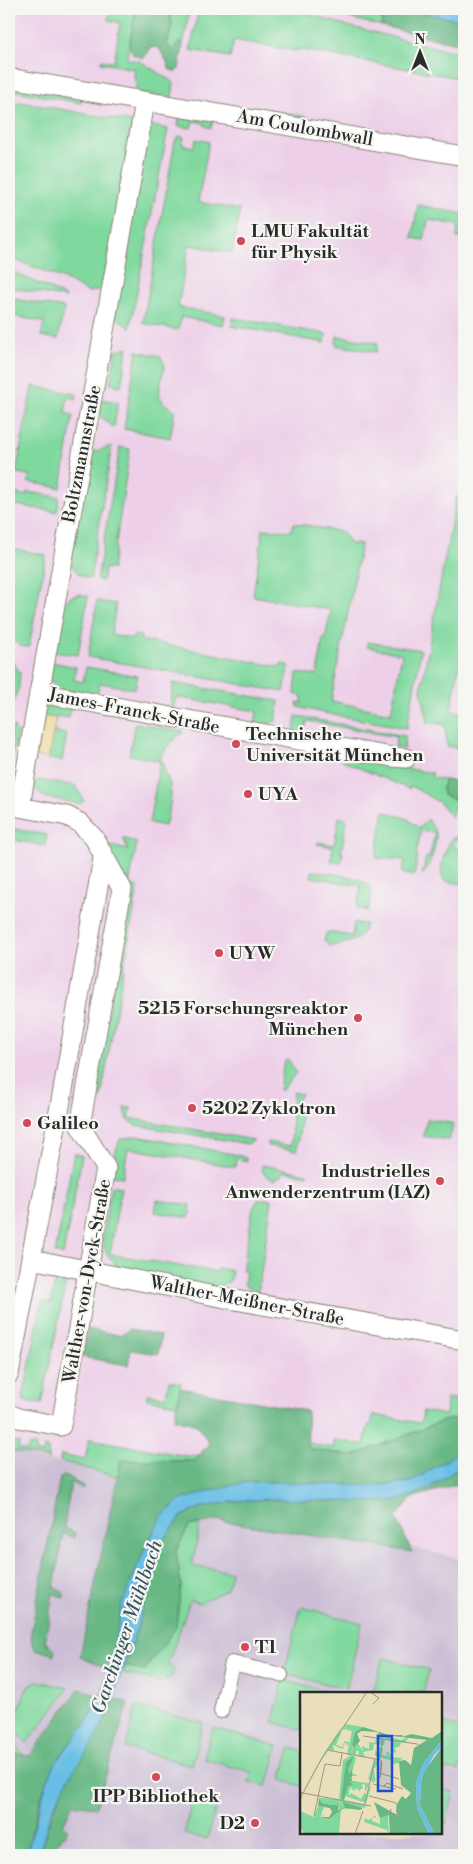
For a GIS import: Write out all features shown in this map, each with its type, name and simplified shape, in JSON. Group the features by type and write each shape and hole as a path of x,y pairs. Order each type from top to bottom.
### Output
{"street":[{"name":"Am Coulombwall","path":"9,78 464,156"},
{"name":"Boltzmannstraße","path":"14,806 39,693 145,102"},
{"name":"James-Franck-Straße","path":"39,693 253,733 406,758"},
{"name":"Walther-von-Dyck-Straße","path":"9,1414 18,1418 61,1426 106,1168 80,1126 122,890 103,858 94,838 80,823 67,816 14,806"},
{"path":"9,1374 63,1090 103,858"},
{"name":"Walther-Meißner-Straße","path":"31,1259 235,1300 464,1340"},
{"path":"220,1711 232,1662 281,1675"}],"shaded area":[{"name":"Technische Universität München","path":"9,9 357,9 464,37 464,1560 9,1450"},
{"path":"9,1450 464,1560 464,1855 9,1855"}],"green space":[{"path":"129,9 136,9 127,59 140,61 174,83 172,98 137,92 134,76 135,69 101,63 101,60 114,62 120,23 108,20 110,10 128,13"},
{"path":"136,9 170,9 172,28 167,44 171,50 180,41 183,45 179,69 176,72 169,69 159,48 150,47 144,58 134,55 129,45"},
{"path":"170,9 190,9 183,45 180,42 171,50 167,44 172,28"},
{"path":"199,9 292,9 352,27 464,53 464,79 297,49 296,51 234,40 230,57 190,50"},
{"path":"348,9 381,9 382,26 349,18"},
{"path":"381,9 403,9 464,21 464,44 382,26"},
{"path":"9,84 82,97 81,103 9,90"},
{"path":"9,100 133,122 103,286 96,291 88,292 60,277 9,256"},
{"path":"257,108 308,117 307,121 256,112"},
{"path":"180,114 213,121 211,128 205,126 204,123 193,121 191,128 178,126"},
{"path":"149,125 168,129 130,328 114,316"},
{"path":"179,136 184,137 182,145 194,147 196,139 209,142 198,202 240,210 232,253 189,245 178,307 225,316 223,325 181,317 178,330 143,323 175,141"},
{"path":"418,205 464,214 464,238 457,238 458,225 428,220 424,240 412,238"},
{"path":"9,270 59,293 66,298 9,287"},
{"path":"9,298 64,308 58,339 41,336 44,322 9,315"},
{"path":"233,318 326,334 325,343 232,326"},
{"path":"337,336 378,343 376,352 336,345"},
{"path":"128,347 121,386 110,384 116,351"},
{"path":"137,351 160,356 165,365 160,385 160,397 163,402 175,410 170,438 124,429"},
{"path":"32,386 77,394 76,399 68,397 65,413 73,415 61,488 28,482 29,475 16,473"},
{"path":"100,399 118,402 114,428 97,414"},
{"path":"112,446 90,579 77,572 73,567 71,559 90,453"},
{"path":"120,447 130,449 112,569 105,568 102,581 97,580"},
{"path":"27,492 59,497 57,512 10,504 12,493 26,496"},
{"path":"456,497 464,499 464,636 451,710 464,713 464,749 447,746 445,725 428,722 421,690"},
{"path":"294,523 342,532 350,544 361,544 331,701 391,713 402,654 367,647 367,642 421,650 407,728 298,707 297,703 302,703 302,696 295,694 297,673 317,675 323,639 325,639 331,610 253,596 263,529 291,531"},
{"path":"9,548 46,555 29,647 21,646 9,638"},
{"path":"78,594 88,596 78,655 54,652 63,605 70,597"},
{"path":"97,601 116,604 111,635 133,639 134,635 141,636 140,640 281,667 281,664 289,665 284,692 88,657"},
{"path":"9,657 20,672 19,687 11,709 9,709"},
{"path":"52,662 76,667 74,680 83,682 86,667 138,676 135,689 100,683 98,691 94,694 63,689 53,684 50,679"},
{"path":"173,683 279,701 276,721 265,725 255,724 257,711 176,697 173,711 170,710"},
{"path":"52,704 71,706 69,718 42,716 46,708"},
{"path":"296,716 405,736 404,749 395,747 396,737 307,721 304,735 294,733"},
{"path":"135,723 184,732 169,744 160,760 163,762 171,790 170,806 165,826 149,823 160,761 129,755"},
{"path":"13,726 17,733 9,773 9,742"},
{"path":"53,732 67,734 62,761 48,759"},
{"path":"340,757 432,773 432,778 445,780 442,788 443,795 464,803 464,810 454,807 451,817 440,803 411,786 409,789 345,762"},
{"path":"39,780 76,786 84,801 80,804 44,797 34,787 35,782"},
{"path":"445,780 464,782 464,803 443,795 442,788"},
{"path":"384,811 408,819 419,828 428,819 434,828 436,837 434,849 422,875 426,857 429,858 435,833 421,830 414,876 402,873 405,860 376,858"},
{"path":"339,817 347,820 341,852 343,852 341,863 331,861 333,847 317,844 318,842 334,845"},
{"path":"9,828 47,835 45,846 9,839"},
{"path":"458,836 454,847 464,851 464,884 444,881 441,872 449,843 451,839"},
{"path":"123,838 137,843 129,885 138,887 101,1097 92,1103 127,905 107,845 128,850"},
{"path":"312,871 352,878 366,883 370,887 371,893 368,911 357,909 361,886 311,877"},
{"path":"354,923 366,924 358,938 333,946 329,946 324,940 327,932 352,936"},
{"path":"288,1059 296,1073 282,1090 279,1090 284,1061"},
{"path":"293,1092 301,1094 298,1103 300,1122 297,1151 268,1146 268,1142 291,1146"},
{"path":"124,1107 131,1108 129,1118 254,1140 248,1144 135,1125 126,1118"},
{"path":"427,1120 453,1125 449,1140 423,1136"},
{"path":"137,1136 238,1155 246,1158 247,1161 236,1159 235,1167 128,1148 123,1177 111,1176 114,1156 120,1139"},
{"path":"74,1153 82,1156 63,1255 55,1253"},
{"path":"262,1165 307,1173 307,1175 283,1171 281,1177 276,1177 276,1180 266,1175"},
{"path":"111,1186 121,1188 110,1254 217,1272 218,1268 232,1271 230,1281 222,1286 215,1287 121,1270 108,1257 102,1241"},
{"path":"157,1200 191,1205 189,1218 155,1212"},
{"path":"258,1200 272,1200 258,1292 246,1287 244,1283 246,1271 242,1271 253,1208"},
{"path":"56,1274 67,1277 42,1404 24,1401 23,1398 42,1301 51,1303"},
{"path":"88,1329 119,1335 130,1329 161,1335 158,1354 131,1350 128,1365 82,1357"},
{"path":"464,1375 464,1417 446,1420 352,1456 308,1448 308,1443 333,1448 335,1440 364,1445 368,1425 371,1426 373,1415 421,1423 423,1411 446,1415 447,1398 460,1400"},
{"path":"169,1381 181,1383 177,1404 147,1399 147,1394 166,1397"},
{"path":"180,1388 307,1411 308,1448 352,1456 446,1420 464,1417 464,1446 447,1460 410,1482 373,1486 248,1482 178,1501 162,1516 146,1546 109,1669 80,1657 121,1460 195,1461 209,1443 197,1425 174,1419"},
{"path":"89,1439 187,1456 200,1455 196,1461 122,1460 118,1477 60,1461 61,1455 85,1460"},
{"path":"9,1441 20,1443 18,1449 27,1451 29,1445 36,1446 35,1452 43,1454 44,1447 48,1448 49,1459 9,1450"},
{"path":"464,1465 464,1482 412,1498 396,1517 412,1552 217,1520 189,1526 176,1551 181,1586 176,1627 145,1670 125,1666 140,1618 157,1548 182,1516 202,1507 237,1501 426,1490"},
{"path":"64,1476 83,1486 83,1489 71,1482 64,1527 75,1533 74,1538 63,1533 54,1587 64,1593 64,1598 53,1593 45,1642 55,1650 54,1655 36,1649 32,1644 31,1633 60,1478"},
{"path":"200,1524 192,1566 231,1572 227,1589 200,1603 190,1600 168,1664 174,1671 171,1678 159,1682 124,1673 125,1666 145,1670 181,1586 176,1551 189,1526"},
{"path":"301,1607 362,1623 346,1689 284,1673"},
{"path":"383,1658 429,1670 423,1692 373,1692"},
{"path":"283,1680 326,1692 300,1692 300,1729 273,1722"},
{"path":"38,1681 69,1688 27,1743 9,1722 9,1718 19,1708 30,1685"},
{"path":"79,1689 100,1695 96,1705 92,1714 61,1755 50,1774 38,1808 26,1855 9,1855 9,1789 17,1754 30,1756"},
{"path":"114,1699 128,1703 96,1807 73,1804 63,1825 68,1830 54,1847 52,1855 39,1855 60,1795 100,1729"},
{"path":"136,1706 203,1723 192,1765 126,1748"},
{"path":"443,1723 464,1729 464,1756 459,1771 443,1768"},
{"path":"212,1728 278,1746 267,1786 249,1782 251,1772 204,1759"},
{"path":"9,1738 24,1755 17,1754 9,1789 9,1766 13,1751 9,1749"},
{"path":"290,1748 300,1750 300,1785 281,1780"},
{"path":"443,1789 454,1792 446,1824 443,1823"},
{"path":"193,1796 217,1802 207,1839 184,1834"}],"sand":[{"path":"42,716 56,718 48,759 35,756"}],"water":[{"path":"403,9 464,9 464,21"},
{"name":"Garchinger Mühlbach","path":"464,1446 464,1465 426,1490 400,1500 369,1502 270,1499 237,1501 202,1507 182,1516 157,1548 140,1618 109,1712 93,1743 70,1776 51,1812 39,1855 26,1855 47,1781 56,1762 88,1720 99,1701 112,1658 122,1603 146,1546 162,1516 178,1501 209,1491 248,1482 373,1486 410,1482 447,1460"}],"place":[{"name":"LMU Fakultät für Physik","path":"241,241"},
{"name":"Technische Universität München","path":"236,744"},
{"name":"UYA","path":"248,794"},
{"name":"UYW","path":"219,953"},
{"name":"5215 Forschungsreaktor München","path":"358,1018"},
{"name":"5202 Zyklotron","path":"192,1108"},
{"name":"Galileo","path":"27,1123"},
{"name":"Industrielles Anwenderzentrum (IAZ)","path":"440,1181"},
{"name":"T1","path":"245,1647"},
{"name":"IPP Bibliothek","path":"156,1777"},
{"name":"D2","path":"255,1823"}]}
